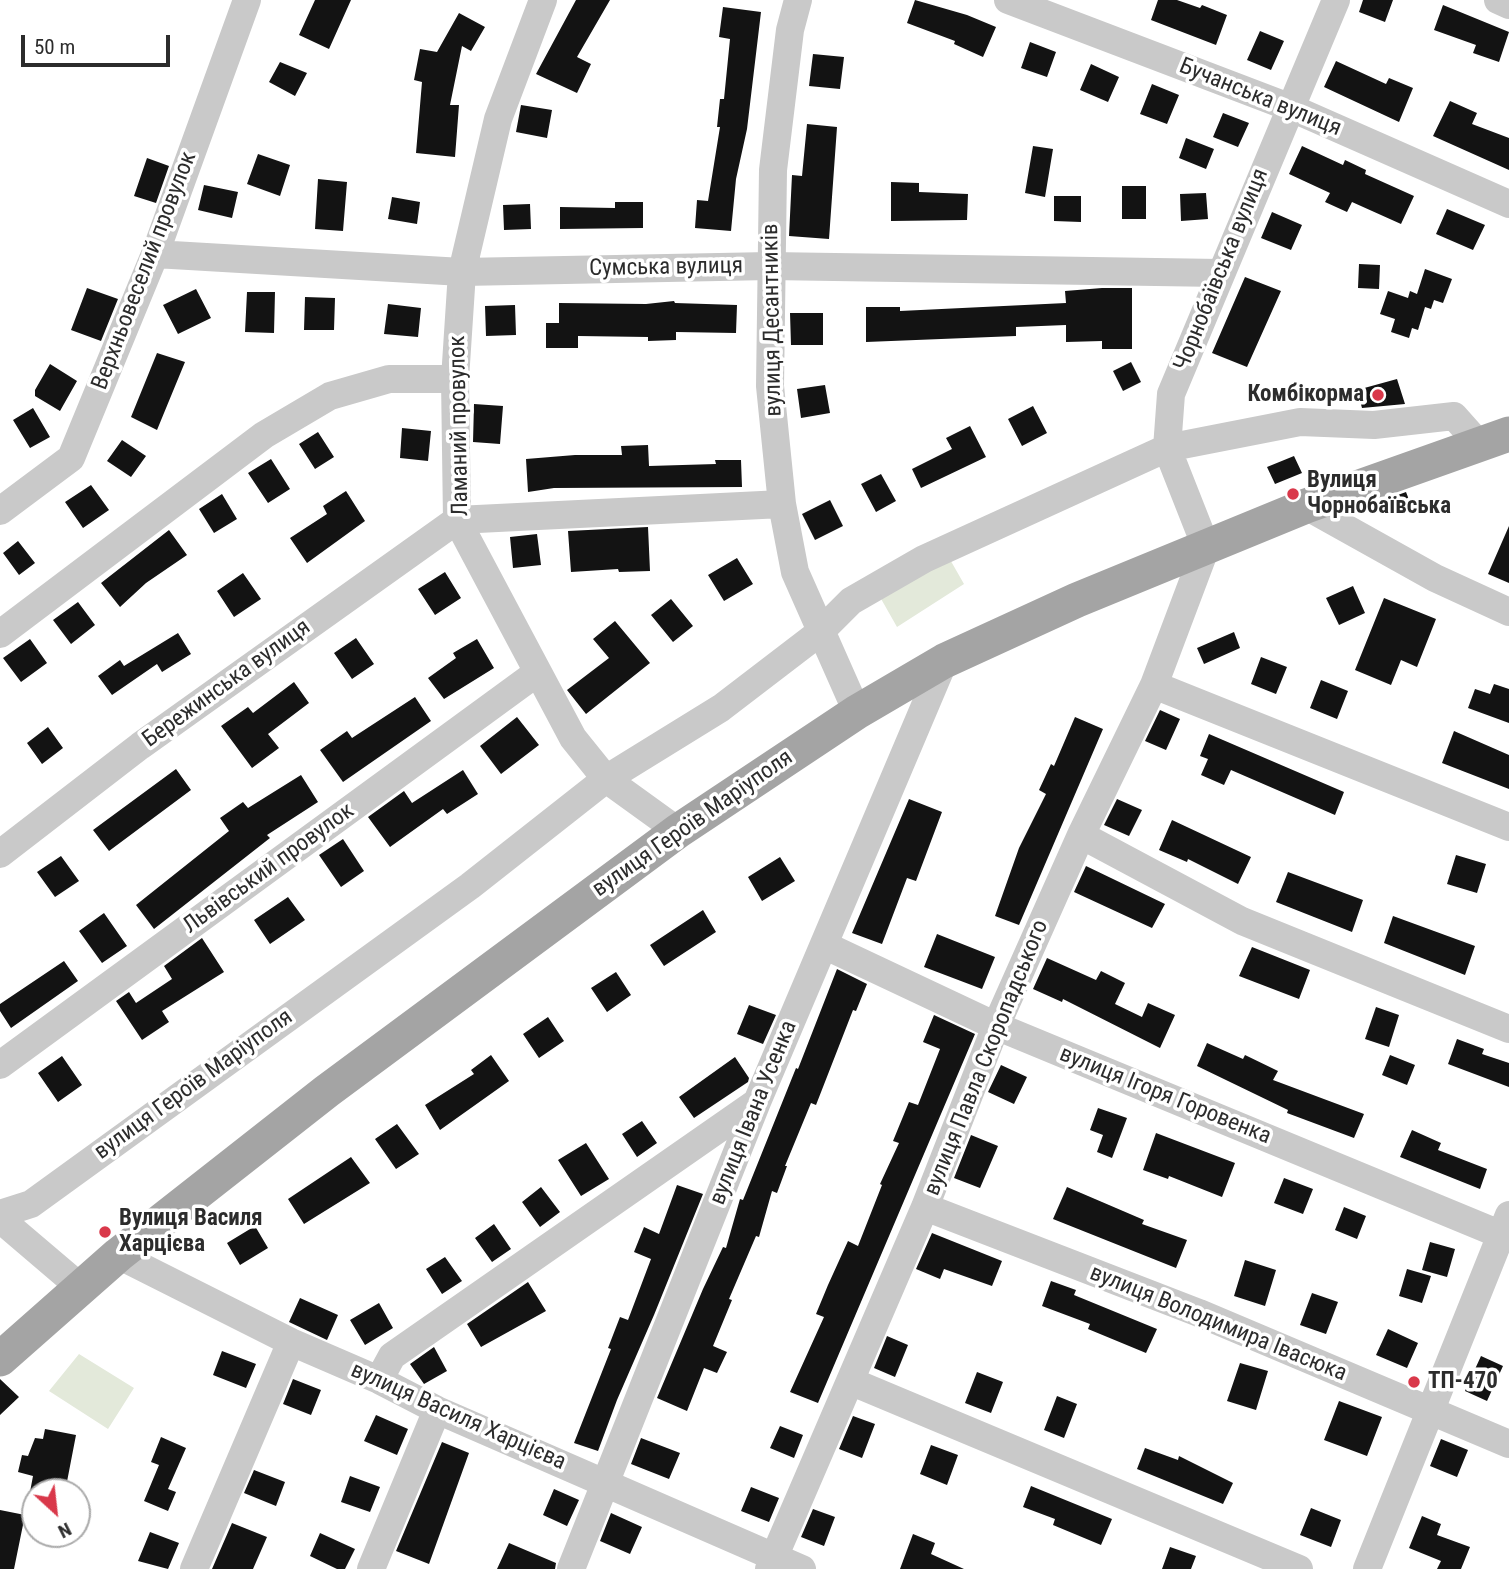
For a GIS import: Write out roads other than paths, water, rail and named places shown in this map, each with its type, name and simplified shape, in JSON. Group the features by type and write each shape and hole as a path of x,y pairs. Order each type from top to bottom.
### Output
{"main road":[{"name":"вулиця Героїв Маріуполя","path":"0,1359 118,1255 327,1091 678,831 857,712 944,660 1077,600 1306,506 1494,438"}],"street":[{"name":"Верхньовеселий провулок","path":"0,510 71,458 155,254 247,0"},
{"name":"Ламаний провулок","path":"543,0 498,119 462,272 455,379 457,520 573,738 606,779 678,831"},
{"name":"вулиця Десантників","path":"797,0 790,30 773,170 769,386 782,504 795,572 819,633 857,712"},
{"name":"Бучанська вулиця","path":"1008,0 1289,107 1509,204"},
{"name":"Чорнобаївська вулиця","path":"1206,547 1167,448 1171,394 1336,0"},
{"path":"1498,0 1509,5"},
{"name":"Сумська вулиця","path":"155,254 462,272 770,266 1220,273"},
{"path":"0,634 264,435 330,396 389,379 455,379"},
{"name":"вулиця Героїв Маріуполя","path":"0,1217 31,1204 470,886 606,779 721,708 819,633 851,601 923,559 1167,448 1300,422 1374,425 1454,416 1494,438"},
{"path":"457,520 782,504"},
{"path":"1306,506 1435,578 1509,612"},
{"name":"Бережинська вулиця","path":"0,854 140,746 457,520"},
{"name":"вулиця Павла Скоропадського","path":"771,1563 926,1207 996,1026 1081,835 1154,685 1206,547"},
{"name":"вулиця Івана Усенка","path":"571,1569 757,1102 944,660"},
{"name":"Львівський провулок","path":"0,1065 538,672"},
{"path":"1154,685 1509,827"},
{"path":"1081,835 1242,921 1509,1029"},
{"name":"вулиця Ігоря Горовенка","path":"824,945 996,1026 1506,1229"},
{"path":"379,1380 392,1356 757,1102"},
{"name":"вулиця Володимира Івасюка","path":"926,1207 1199,1313 1429,1413 1509,1444"},
{"path":"0,1217 80,1287"},
{"path":"1367,1569 1506,1229"},
{"name":"вулиця Василя Харцієва","path":"118,1255 291,1342 379,1380 437,1410 607,1483 771,1563 802,1569"},
{"path":"194,1569 291,1342"},
{"path":"850,1381 1299,1569"},
{"path":"371,1569 437,1410"}],"place":[{"name":"Комбікорма","path":"1378,395"},
{"name":"Вулиця Чорнобаївська","path":"1293,494"},
{"name":"Вулиця Василя Харцієва","path":"105,1232"},
{"name":"ТП-470","path":"1414,1382"}]}
